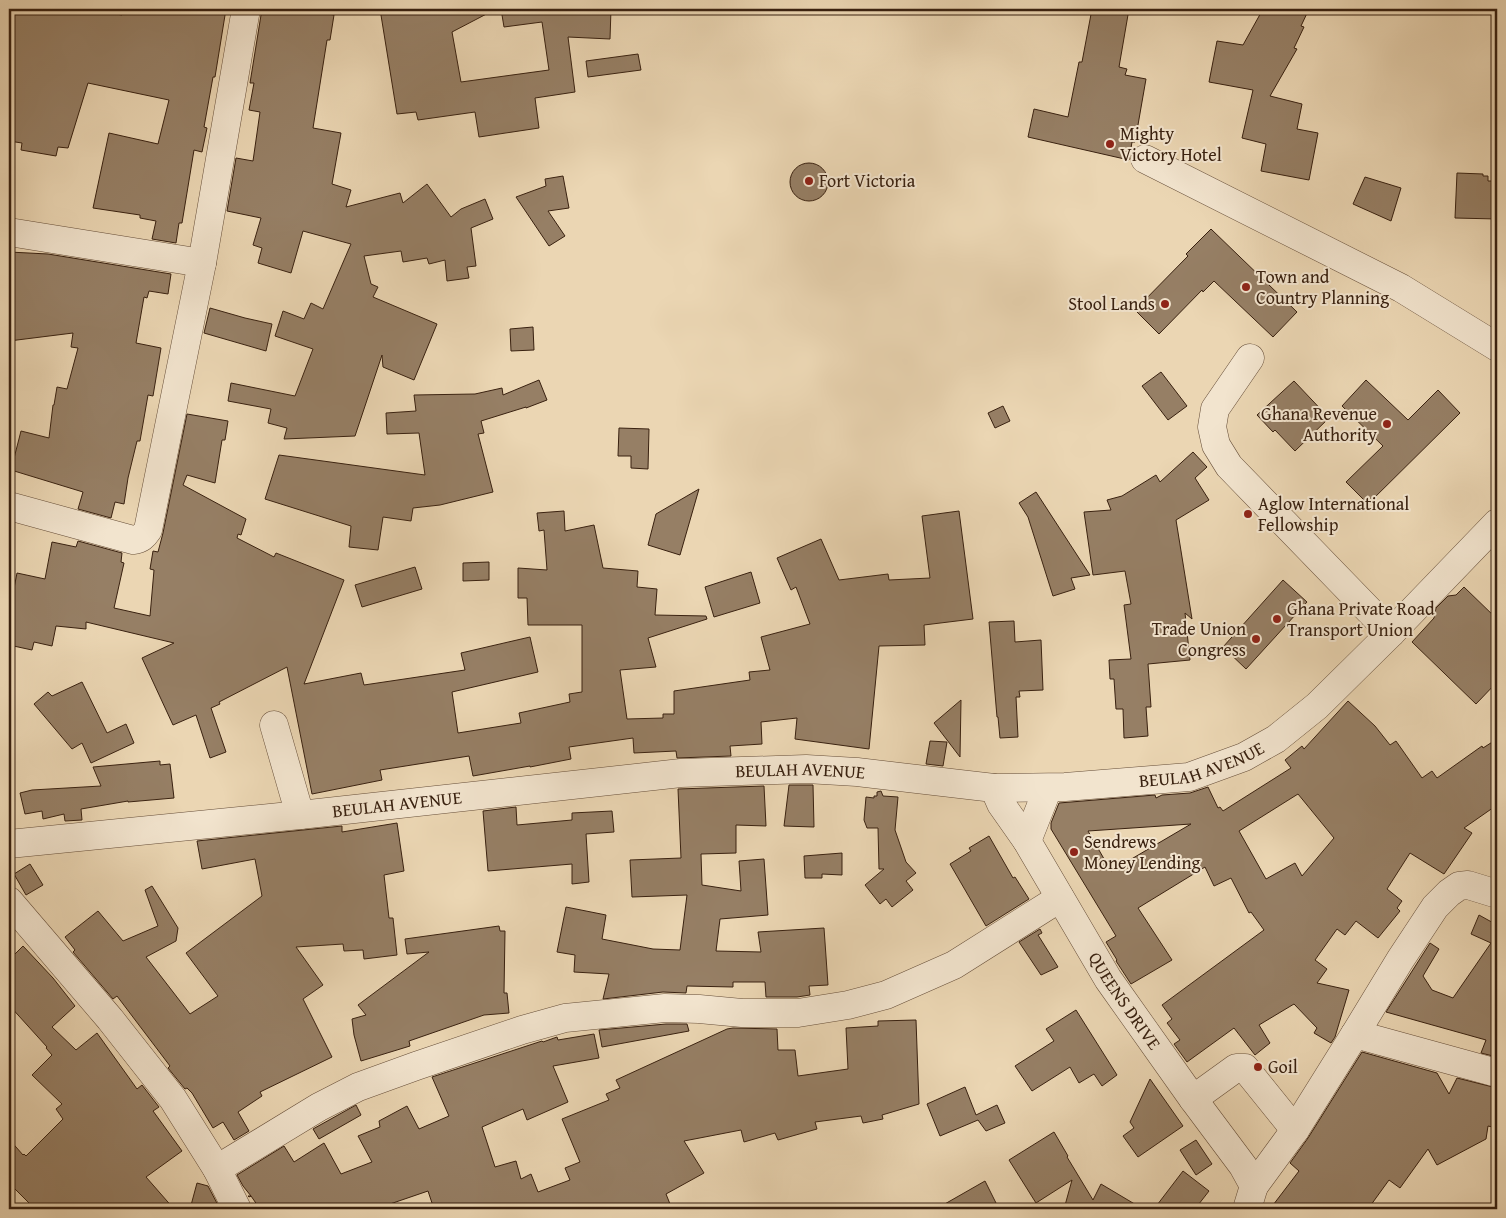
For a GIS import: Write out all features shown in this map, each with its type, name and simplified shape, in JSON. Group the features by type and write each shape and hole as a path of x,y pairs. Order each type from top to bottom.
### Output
{"street":[{"path":"9,506 134,540 144,536 148,530 202,263 246,9"},
{"path":"1145,159 1401,288 1497,346"},
{"path":"9,232 202,263"},
{"path":"1250,358 1215,409 1212,427 1216,444 1229,466 1391,633"},
{"name":"BEULAH AVENUE","path":"9,844 300,815 680,773 806,769 857,772 994,788 1048,788 1189,777 1244,757 1276,739 1317,706 1391,633 1497,523"},
{"path":"274,725 300,815"},
{"name":"QUEENS DRIVE","path":"994,788 1001,804 1026,841 1108,978 1243,1166 1251,1198"},
{"path":"1026,841 1048,788"},
{"path":"1251,1198 1435,907 1459,886 1468,886 1497,893"},
{"path":"217,1169 319,1107 358,1086 506,1035 564,1018 665,1008 691,1008 742,1013 798,1013 848,1005 886,995 954,965 1060,898"},
{"path":"9,901 110,1019 173,1099 217,1169 238,1209"},
{"path":"1355,1034 1497,1073"},
{"path":"1194,1100 1236,1068 1245,1068 1295,1130"}],"building":[{"path":"9,9 85,9 122,15 123,9 226,9 215,77 213,77 204,127 207,128 202,152 194,150 182,223 179,223 176,243 152,239 156,221 140,218 140,215 93,208 109,133 158,144 169,100 88,83 68,148 58,147 56,156 21,150 22,143 9,141"},
{"path":"262,9 297,9 334,15 330,40 327,40 313,128 341,133 332,184 351,190 346,207 400,193 403,203 427,184 451,217 461,209 485,199 493,219 471,228 476,266 467,267 469,278 447,281 445,260 429,264 427,258 403,262 401,251 364,256 371,284 378,287 373,297 437,324 414,380 383,367 382,355 355,436 284,439 287,428 268,423 271,409 228,401 231,383 295,396 313,349 275,336 283,311 304,319 311,303 323,309 351,244 303,231 291,273 258,263 262,248 253,245 261,218 227,211 236,158 253,161 260,112 249,110 254,83 250,83"},
{"path":"380,9 496,9 452,32 461,82 549,70 542,22 504,27 501,9 611,9 610,39 568,37 575,92 535,98 539,128 479,137 475,112 418,120 416,112 397,114"},
{"path":"1092,9 1129,9 1119,67 1127,69 1125,75 1146,79 1135,142 1132,142 1129,160 1028,137 1034,109 1068,117 1079,62 1082,62"},
{"path":"1263,9 1309,9 1301,26 1304,27 1294,48 1297,49 1270,96 1302,104 1297,129 1318,133 1309,180 1261,171 1266,144 1242,138 1253,90 1209,82 1217,41 1243,45"},
{"path":"638,54 641,70 588,77 586,61"},
{"name":"Fort Victoria","path":"809,163 822,169 828,182 822,195 809,201 796,195 790,182 796,169"},
{"path":"1457,173 1483,174 1483,176 1488,176 1488,181 1497,181 1497,219 1455,218"},
{"path":"563,176 569,208 548,211 565,236 549,246 516,197 546,186 545,179"},
{"path":"1365,177 1401,188 1391,221 1353,204"},
{"name":"Town and Country Planning","path":"1211,229 1297,312 1273,337 1214,281 1203,292 1202,290 1159,334 1135,310 1188,256 1186,254"},
{"path":"9,252 48,254 171,274 168,294 149,291 147,298 144,297 136,343 161,348 153,396 148,395 140,441 137,441 124,504 115,502 111,518 78,509 83,492 11,470 21,431 49,438 57,387 67,389 78,348 71,347 73,333 9,341"},
{"path":"210,308 272,324 266,351 204,333"},
{"path":"533,327 534,350 511,351 510,329"},
{"path":"1161,372 1187,406 1168,420 1142,386"},
{"path":"539,380 547,400 481,421 484,433 478,434 493,492 440,505 413,508 411,521 383,517 378,550 349,547 351,526 265,499 279,455 425,475 419,433 387,434 386,413 416,411 414,395 475,394 502,388 503,395"},
{"path":"1366,380 1408,420 1438,390 1460,413 1368,504 1346,482 1383,446 1342,406"},
{"path":"1294,381 1329,418 1295,451 1257,415"},
{"path":"1003,406 1010,421 995,428 988,413"},
{"path":"187,414 228,421 225,440 222,440 215,483 187,475 183,485 246,519 241,535 238,534 237,538 274,557 276,553 344,580 304,684 361,673 364,685 465,670 461,653 530,637 538,672 452,692 458,733 521,723 519,713 570,702 569,694 582,692 582,625 528,625 527,598 518,598 518,568 547,570 544,530 539,531 537,513 564,511 565,531 594,525 603,568 638,571 637,587 657,589 655,615 706,616 707,619 648,638 656,667 620,670 627,719 663,718 663,714 674,714 674,691 750,680 749,672 770,670 761,637 810,624 796,587 791,590 777,558 821,539 839,580 888,574 889,580 930,578 922,516 959,511 973,619 924,625 925,645 879,646 869,749 795,739 797,718 761,722 762,744 730,746 731,756 677,758 676,751 634,753 633,738 569,747 571,759 473,776 469,756 380,770 382,780 312,794 287,667 211,708 226,752 210,758 196,715 173,725 142,658 174,643 86,622 86,629 56,626 52,646 34,642 32,650 9,645 9,614 17,573 45,579 52,542 76,547 78,541 122,553 121,562 124,563 114,608 150,616 154,570 150,569 153,551 158,552 163,533"},
{"path":"619,428 649,429 648,469 631,468 631,456 618,456"},
{"path":"1193,452 1207,467 1195,478 1209,500 1176,520 1192,619 1185,613 1190,660 1148,664 1151,707 1146,707 1148,736 1124,738 1123,709 1116,709 1114,679 1110,679 1109,660 1131,659 1124,605 1131,604 1125,571 1093,575 1084,512 1111,510 1107,500 1122,496 1156,475 1160,482"},
{"path":"699,489 680,555 648,545 656,514"},
{"path":"1036,492 1090,575 1071,578 1075,589 1053,596 1028,517 1019,503"},
{"path":"489,562 489,580 463,581 463,563"},
{"path":"415,567 422,589 362,607 355,585"},
{"path":"751,572 760,603 714,617 705,587"},
{"path":"1283,580 1307,602 1246,669 1223,647"},
{"path":"1464,587 1497,619 1497,682 1476,704 1412,642 1434,618 1436,608 1448,596 1456,595"},
{"path":"1014,621 1015,642 1041,640 1043,690 1019,691 1020,697 1016,697 1018,737 1000,738 989,622"},
{"path":"82,682 107,733 126,724 134,743 91,763 82,743 72,749 34,704 48,692 52,696"},
{"path":"961,700 960,757 934,723"},
{"path":"1348,701 1375,726 1390,745 1396,741 1422,778 1432,771 1437,778 1482,746 1483,748 1497,739 1497,805 1464,828 1472,833 1444,874 1410,853 1387,889 1402,901 1397,908 1400,911 1378,938 1356,921 1345,935 1337,929 1315,960 1327,969 1317,983 1349,990 1335,1037 1331,1043 1314,1033 1317,1028 1294,1004 1259,1025 1270,1043 1255,1055 1234,1028 1187,1062 1174,1044 1180,1040 1167,1023 1172,1019 1162,1005 1264,930 1251,912 1249,913 1231,878 1214,886 1205,867 1138,908 1172,960 1131,984 1106,942 1116,936 1051,829 1051,823 1059,803 1155,795 1156,798 1162,795 1190,793 1208,787 1218,808 1220,807 1223,811 1291,768 1285,760 1302,746 1304,749","holes":["1298,794 1334,838 1302,876 1295,863 1266,879 1239,831","1191,824 1111,871 1088,831"]},
{"path":"930,741 947,742 943,766 926,764"},
{"path":"160,761 160,765 170,764 174,798 128,801 81,809 82,820 65,821 64,814 43,819 42,811 25,814 20,793 32,790 101,786 93,767"},
{"path":"789,785 813,785 814,827 784,826"},
{"path":"764,786 766,826 736,825 736,853 701,854 702,885 741,891 739,861 764,859 768,915 720,919 716,951 761,952 758,932 824,928 828,985 809,986 810,995 797,997 766,997 765,982 733,982 733,987 687,986 686,993 663,992 603,999 609,974 574,972 575,955 557,952 566,907 606,915 602,939 653,949 680,950 687,895 632,897 630,860 681,858 678,789"},
{"path":"881,791 883,796 898,797 895,830 906,862 916,873 906,881 913,890 892,907 886,899 880,904 865,885 884,869 879,869 878,828 867,828 864,820 866,797 874,798 874,796 877,796 877,792"},
{"path":"516,807 517,825 572,820 572,813 612,811 614,832 586,834 589,882 572,884 572,864 488,871 483,811"},
{"path":"397,823 404,871 384,875 389,918 393,918 397,955 364,959 363,950 344,951 343,944 296,947 323,985 303,999 332,1057 260,1092 262,1096 238,1112 249,1131 234,1140 223,1122 213,1128 192,1093 187,1088 185,1089 168,1068 170,1066 117,996 113,999 73,952 75,950 65,937 98,911 123,941 158,926 145,890 152,886 178,928 176,941 146,957 190,1014 218,996 186,953 262,896 255,859 202,869 197,841 342,826 342,832"},
{"path":"989,836 1013,878 1015,877 1029,899 986,926 950,864 971,851 969,848"},
{"path":"842,853 842,875 822,874 822,878 805,878 804,856"},
{"path":"30,864 43,885 26,895 14,874"},
{"path":"1479,915 1497,925 1497,1057 1481,1053 1486,1040 1386,1012 1430,943 1439,949 1423,976 1432,990 1453,998 1491,943 1471,934"},
{"path":"499,926 500,931 505,931 504,993 507,993 509,1013 484,1015 409,1041 410,1046 361,1061 352,1019 366,1015 358,1005 429,952 407,954 405,939"},
{"path":"1040,929 1042,933 1038,935 1058,967 1041,975 1019,942"},
{"path":"23,946 53,978 75,1006 52,1027 76,1050 97,1033 137,1089 142,1085 159,1107 153,1111 182,1151 146,1177 174,1209 35,1209 9,1183 9,1139 26,1156 63,1119 56,1109 62,1104 32,1075 52,1055 9,1005 9,960"},
{"path":"1076,1010 1117,1075 1102,1086 1094,1074 1079,1083 1070,1067 1032,1091 1015,1066 1054,1041 1046,1029"},
{"path":"916,1020 919,1104 882,1115 883,1119 863,1123 861,1116 815,1122 817,1129 778,1140 775,1133 744,1142 741,1130 684,1141 704,1173 666,1194 672,1209 434,1209 428,1191 390,1204 392,1209 260,1209 237,1175 284,1146 294,1162 324,1143 341,1174 372,1162 358,1136 380,1127 379,1121 407,1106 419,1129 449,1116 432,1077 557,1037 558,1040 594,1034 599,1058 553,1066 568,1102 527,1120 523,1109 482,1127 495,1167 516,1161 521,1179 531,1174 538,1192 570,1180 565,1168 580,1162 562,1119 609,1100 606,1094 620,1088 616,1080 727,1029 777,1029 778,1050 795,1050 798,1076 848,1069 846,1028 878,1026 878,1021"},
{"path":"687,1024 689,1031 602,1047 599,1030"},
{"path":"1362,1052 1437,1073 1449,1094 1457,1078 1497,1088 1497,1128 1488,1126 1486,1139 1437,1165 1428,1149 1400,1188 1389,1180 1368,1209 1270,1209 1299,1171 1290,1163"},
{"path":"1150,1079 1183,1126 1138,1157 1123,1136 1134,1128 1130,1122"},
{"path":"965,1087 976,1115 997,1105 1005,1123 986,1131 978,1120 940,1136 927,1104"},
{"path":"356,1105 361,1115 319,1139 313,1129"},
{"path":"1054,1132 1093,1200 1101,1184 1143,1209 1064,1209 1072,1180 1036,1203 1009,1160"},
{"path":"1196,1140 1212,1164 1196,1175 1180,1150"},
{"path":"1183,1171 1209,1191 1195,1209 1154,1209"},
{"path":"985,1181 999,1209 936,1209"},
{"path":"197,1183 208,1186 220,1209 190,1209"}],"place":[{"name":"Mighty Victory Hotel","path":"1110,144"},
{"name":"Fort Victoria","path":"809,181"},
{"name":"Town and Country Planning","path":"1246,287"},
{"name":"Stool Lands","path":"1165,304"},
{"name":"Ghana Revenue Authority","path":"1387,424"},
{"name":"Aglow International Fellowship","path":"1248,514"},
{"name":"Ghana Private Road Transport Union","path":"1277,619"},
{"name":"Trade Union Congress","path":"1256,639"},
{"name":"Sendrews Money Lending","path":"1074,852"},
{"name":"Goil","path":"1258,1067"}]}
